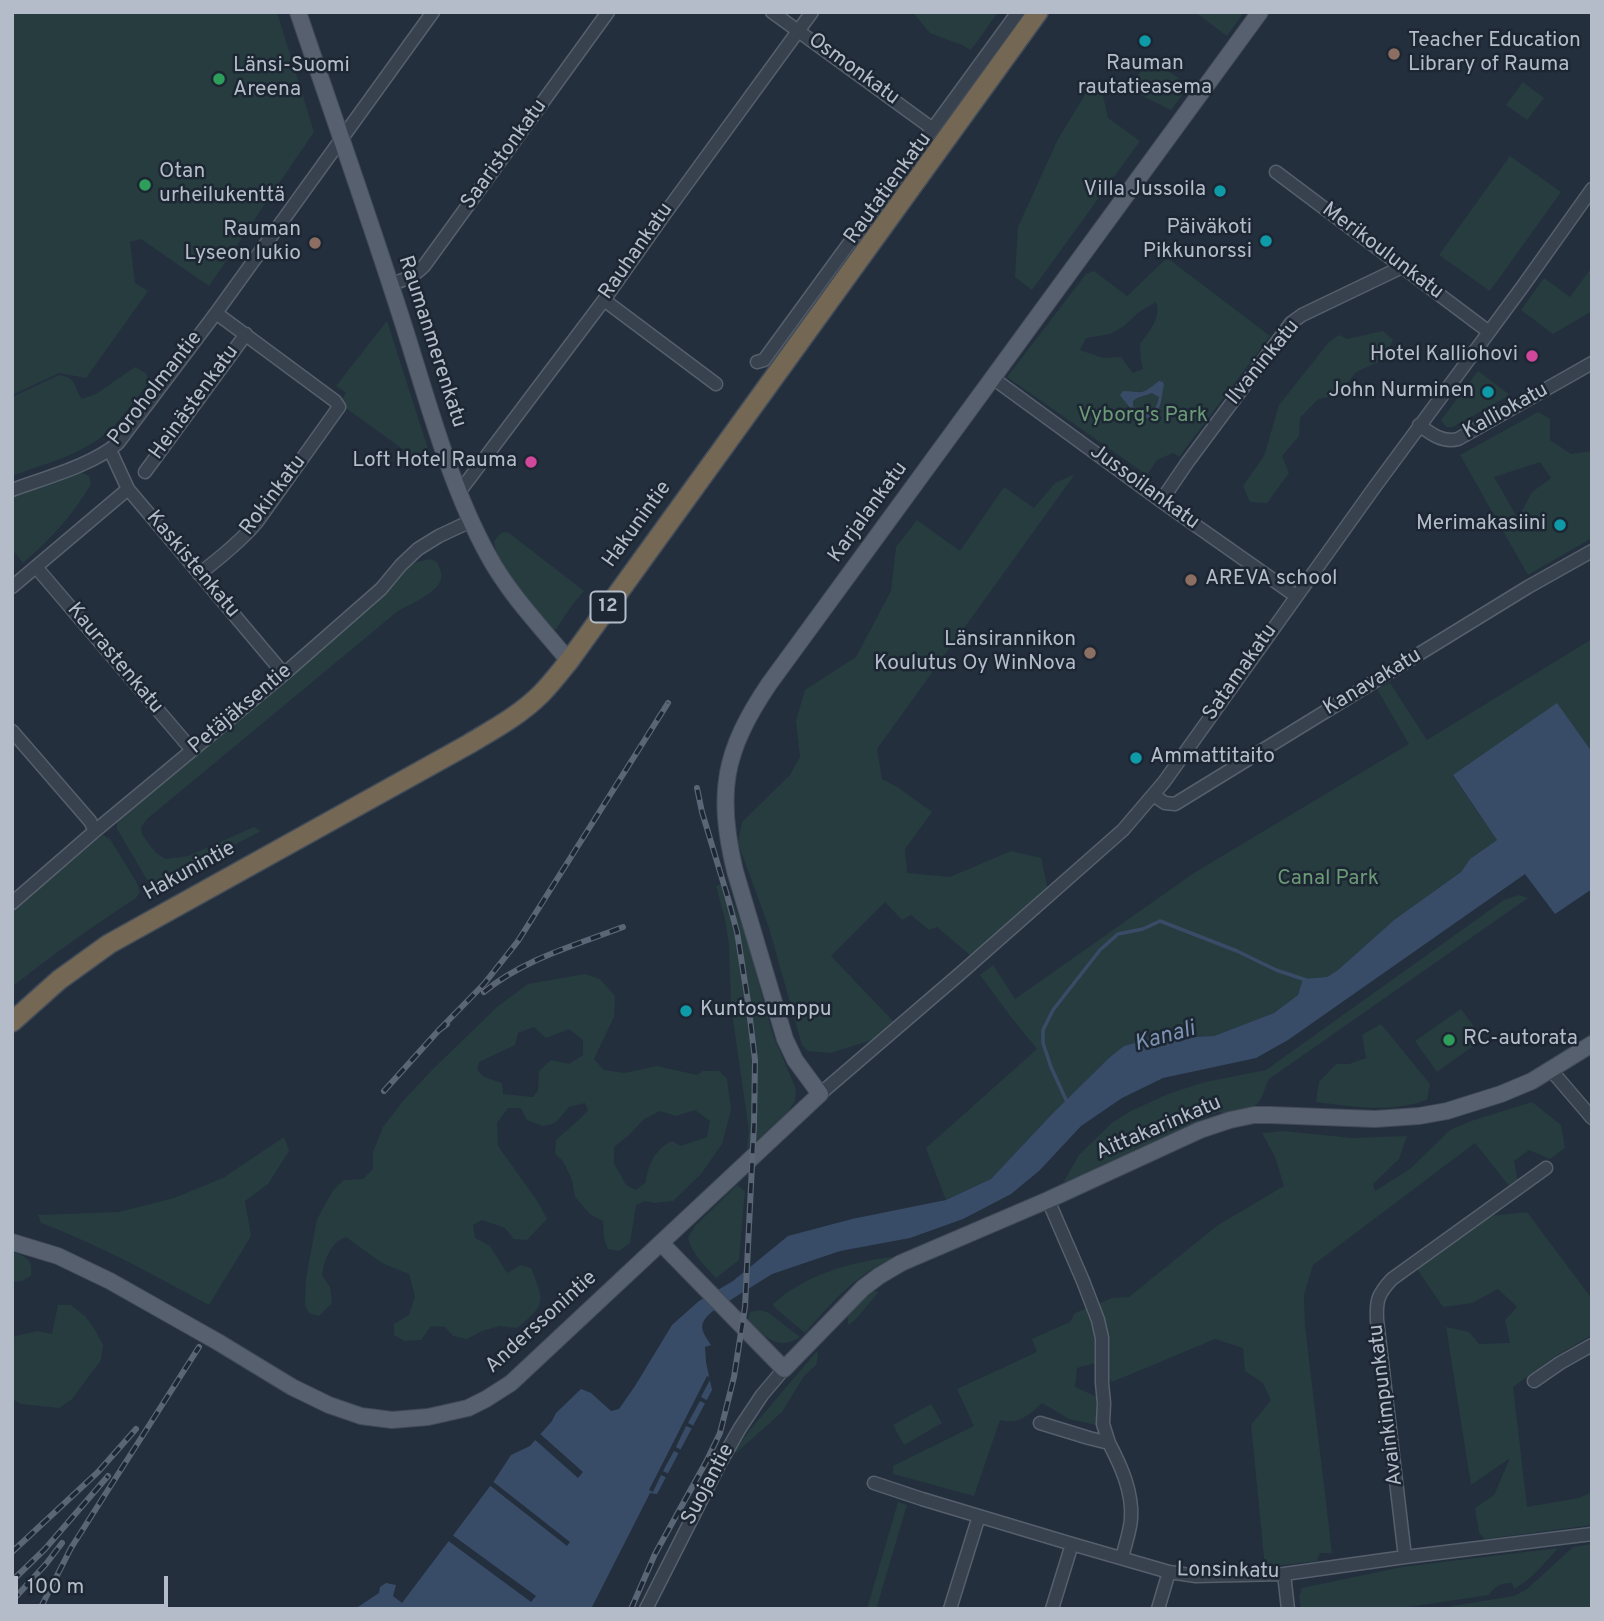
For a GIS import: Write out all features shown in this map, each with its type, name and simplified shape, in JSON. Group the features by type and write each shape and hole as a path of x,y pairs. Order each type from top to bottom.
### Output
{"highway":[{"name":"Hakunintie","path":"12,1022 77,966 126,933 503,724 541,694 569,661 1038,12"}],"main road":[{"name":"Raumanmerenkatu","path":"298,12 447,458 471,521 489,558 569,661"},
{"name":"Karjalankatu","path":"820,1094 795,1060 785,1039 735,871 730,852 725,802 731,757 748,716 769,684 1260,12"},
{"name":"Aittakarinkatu","path":"784,1369 850,1301 879,1276 901,1263 1048,1200 1200,1130 1254,1115 1375,1119 1447,1111 1532,1082 1592,1044"},
{"name":"Anderssonintie","path":"12,1242 58,1256 110,1281 292,1387 329,1405 360,1416 392,1420 428,1417 468,1408 511,1383 820,1094"},
{"path":"661,1244 784,1369"}],"street":[{"name":"Poroholmantie","path":"12,490 91,460 110,450 127,432 433,12"},
{"name":"Saaristonkatu","path":"390,283 407,280 424,266 608,12"},
{"name":"Osmonkatu","path":"772,12 933,129"},
{"name":"Rauhankatu","path":"460,491 604,300 813,12"},
{"name":"Rautatienkatu","path":"757,362 764,360 1018,12"},
{"name":"Merikoulunkatu","path":"1276,172 1489,331"},
{"name":"Satamakatu","path":"820,1094 1124,830 1153,795 1592,189"},
{"name":"Ilvaninkatu","path":"1161,501 1291,323 1302,315 1402,267"},
{"path":"604,300 716,384"},
{"path":"216,313 246,334"},
{"name":"Rokinkatu","path":"199,574 226,554 257,522 338,407 335,401 246,334"},
{"name":"Heinästenkatu","path":"145,472 246,334"},
{"name":"Kalliokatu","path":"1419,425 1440,438 1449,441 1458,439 1592,363"},
{"name":"Jussoilankatu","path":"993,379 1296,596"},
{"name":"Kaskistenkatu","path":"110,450 128,489 284,674"},
{"path":"12,587 128,489"},
{"name":"Petäjäksentie","path":"12,903 284,674 381,589 418,549 471,521"},
{"name":"Kanavakatu","path":"1153,795 1165,803 1175,804 1542,578 1592,551"},
{"name":"Kaurastenkatu","path":"36,567 192,750"},
{"path":"12,731 90,821 95,831"},
{"path":"1551,1070 1592,1118"},
{"name":"Avainkimpunkatu","path":"1405,1557 1377,1320 1376,1305 1380,1292 1392,1279 1546,1168"},
{"path":"1048,1200 1090,1296 1102,1338 1103,1424 1121,1466 1131,1502 1131,1520 1122,1558"},
{"path":"1534,1381 1592,1345"},
{"name":"Suojantie","path":"646,1609 740,1428 784,1369"},
{"path":"1040,1423 1109,1443"},
{"name":"Lonsinkatu","path":"874,1483 1072,1544 1169,1572 1196,1576 1284,1574 1592,1534"},
{"path":"950,1609 979,1517"},
{"path":"1052,1609 1072,1544"},
{"path":"1158,1609 1169,1572"},
{"path":"1284,1574 1288,1609"}],"green space":[{"name":"Otan urheilukenttä","path":"12,12 277,12 314,132 209,286 141,239 130,242 135,283 148,291 86,378 59,373 12,395"},
{"path":"917,12 998,12 971,50 930,33 915,15"},
{"path":"1195,12 1244,12 1227,36"},
{"path":"1151,58 1189,86 1171,110 1139,94 1138,75"},
{"path":"1094,80 1101,87 1108,118 1140,141 1032,290 1015,277 1018,227 1058,139"},
{"path":"1523,82 1544,98 1527,120 1506,105"},
{"path":"1510,156 1561,192 1490,291 1439,255"},
{"name":"Vyborg's Park","path":"1165,260 1170,260 1270,336 1179,457 1173,453 1157,460 1147,475 1007,377 1086,274 1094,271 1127,296","holes":["1156,302 1154,324 1140,344 1143,369 1133,373 1121,357 1103,358 1080,350 1086,338 1110,334"]},
{"path":"1592,267 1592,311 1553,334 1521,310 1544,278 1570,297"},
{"path":"387,321 431,458 426,466 339,403 346,393 336,386"},
{"path":"1383,331 1393,340 1383,360 1356,372 1339,395 1318,399 1300,418 1299,436 1282,456 1289,473 1267,503 1250,502 1243,486 1264,456 1279,405 1329,342 1339,335 1347,339"},
{"path":"135,367 146,373 149,382 105,435 67,456 12,476 12,397 59,375 72,381 82,399 96,394"},
{"path":"1478,371 1510,395 1453,427 1446,427 1441,420"},
{"path":"1538,412 1550,419 1550,440 1571,454 1592,451 1592,538 1528,575 1460,455","holes":["1540,462 1551,478 1532,492 1518,519 1494,477"]},
{"path":"81,472 89,476 91,484 77,506 23,563 12,549 12,496"},
{"path":"1075,474 877,749 882,779 932,812 905,849 907,873 950,877 1011,851 1041,858 1048,890 971,956 937,927 929,930 911,915 902,920 885,902 831,956 894,1022 875,1039 831,1053 808,1051 802,1045 769,928 738,843 742,822 790,775 800,757 796,721 805,690 856,657 891,591 896,547 917,520 960,551 1004,487 1034,508 1055,483"},
{"path":"504,532 509,533 584,591 556,629 552,631 497,558 494,541"},
{"path":"430,559 437,562 442,575 435,589 398,611 147,819 141,827 142,834 156,853 166,859 188,856 254,827 261,831 152,888 117,829 117,821 318,653 383,595 413,563"},
{"name":"Canal Park","path":"1592,639 1592,752 1557,704 1453,776 1497,840 1470,859 1461,872 1394,920 1338,970 1327,977 1303,979 1298,995 1274,1013 1214,1036 1150,1039 1109,1058 991,1179 946,1200 926,1148 1037,1049 980,975 993,965 1015,999 1194,873 1409,744 1377,689 1390,683 1427,740"},
{"path":"103,835 110,839 140,892 136,898 12,987 12,911"},
{"path":"726,883 745,934 773,1035 796,1089 795,1101 787,1113 747,1149 749,1131 731,1006 729,945 716,886"},
{"path":"1519,895 1528,898 1269,1079 1261,1098 1252,1108 1235,1113 1218,1112 1063,1183 1079,1155 1113,1122 1168,1094 1205,1082 1266,1070 1504,900"},
{"path":"585,974 600,979 615,996 614,1017 594,1059 604,1070 624,1073 657,1066 697,1075 703,1071 719,1071 727,1079 731,1110 722,1144 701,1174 673,1201 645,1201 636,1205 630,1243 619,1251 608,1249 603,1221 591,1215 575,1197 572,1180 563,1161 555,1154 556,1140 588,1110 585,1103 569,1107 555,1123 543,1126 527,1120 521,1108 508,1108 497,1123 498,1146 547,1219 527,1240 514,1239 505,1228 482,1220 473,1225 475,1238 490,1246 507,1273 521,1265 531,1268 540,1296 538,1308 533,1314 517,1328 500,1326 467,1339 453,1336 445,1327 431,1326 421,1340 405,1341 394,1335 394,1324 409,1315 415,1296 409,1274 382,1263 346,1237 332,1247 323,1269 322,1275 330,1287 332,1303 319,1316 309,1313 305,1305 306,1278 317,1219 334,1189 344,1180 363,1179 373,1169 373,1152 383,1127 403,1101 497,1007 528,984","holes":["534,1027 546,1038 569,1029 583,1040 583,1055 569,1064 551,1060 539,1071 538,1090 533,1097 503,1094 502,1083 484,1077 477,1070 479,1062 515,1045 518,1033","695,1110 710,1121 707,1137 681,1146 672,1141 654,1158 646,1182 636,1190 626,1185 614,1163 614,1147 644,1119 660,1111 676,1116"]},
{"name":"RC-autorata","path":"1461,1009 1483,1039 1437,1072 1415,1041"},
{"path":"1381,1024 1430,1084 1427,1100 1386,1108 1316,1102 1319,1082 1336,1064 1349,1064 1366,1058 1362,1035"},
{"path":"1532,1102 1561,1125 1565,1148 1550,1159 1529,1150 1514,1161 1518,1182 1510,1187 1475,1143 1313,1265 1304,1295 1305,1326 1332,1553 1320,1553 1317,1561 1265,1567 1251,1425 1271,1400 1263,1383 1245,1371 1243,1348 1215,1339 1112,1382 1106,1375 1100,1303 1112,1298 1129,1297 1218,1225 1284,1186 1275,1157 1262,1133 1283,1131 1352,1138 1407,1136 1399,1159 1373,1184 1375,1191 1410,1169 1450,1130"},
{"path":"284,1137 289,1151 268,1184 245,1201 251,1236 209,1305 106,1251 41,1223 38,1215 119,1212 174,1198 223,1178"},
{"path":"737,1185 745,1191 739,1260 716,1278 696,1255 688,1238 695,1226"},
{"path":"1527,1212 1592,1299 1592,1335 1554,1357 1513,1387 1527,1507 1579,1498 1592,1492 1592,1525 1485,1539 1479,1533 1475,1508 1494,1495 1510,1458 1471,1485 1446,1327 1469,1332 1479,1344 1510,1343 1505,1320 1517,1307 1498,1289 1472,1303 1443,1307 1417,1269 1490,1216"},
{"path":"12,1251 30,1262 31,1276 22,1281 12,1282"},
{"path":"892,1257 844,1291 805,1333 774,1307 773,1304 786,1294 814,1278 844,1266"},
{"path":"868,1293 878,1293 848,1325 848,1315"},
{"path":"58,1305 71,1305 86,1317 103,1345 101,1360 72,1399 59,1408 21,1404 12,1399 12,1337 37,1331 52,1334"},
{"path":"1090,1307 1098,1337 1095,1363 1077,1368 1075,1387 1097,1397 1096,1425 1069,1419 1042,1403 1023,1418 1000,1420 974,1496 893,1474 893,1466 974,1426 957,1389 1037,1352 1032,1339 1070,1322 1075,1313"},
{"path":"760,1310 769,1313 800,1337 785,1343 771,1340 759,1332 748,1320 750,1312"},
{"path":"817,1351 816,1365 804,1376 782,1412 736,1453 749,1431"},
{"path":"931,1404 942,1423 904,1445 893,1425"},
{"path":"898,1502 907,1505 878,1609 867,1609"},
{"path":"1592,1544 1592,1609 1448,1609 1452,1606 1514,1596 1527,1589 1573,1547"},
{"path":"1558,1548 1538,1571 1520,1585 1514,1589 1512,1583 1502,1584 1489,1595 1395,1609 1301,1609 1299,1597 1302,1588 1402,1567"}],"water":[{"path":"1159,381 1164,385 1161,402 1154,415 1149,418 1138,415 1120,395 1123,391 1145,391","holes":["1152,393 1159,397 1155,408 1149,412 1133,407 1133,401 1137,398"]},
{"path":"1557,703 1592,752 1592,889 1555,914 1525,874 1288,1040 1256,1058 1163,1078 1122,1098 1081,1126 1040,1170 1011,1194 963,1219 910,1238 840,1251 772,1274 713,1311 702,1327 711,1345 705,1347 712,1390 657,1494 650,1493 591,1609 355,1609 379,1593 380,1587 386,1583 396,1585 393,1596 402,1603 511,1455 530,1446 556,1413 581,1389 591,1393 611,1411 619,1409 672,1325 699,1301 733,1281 788,1236 852,1219 946,1200 991,1179 1054,1112 1124,1046 1150,1039 1214,1036 1274,1013 1298,995 1303,979 1327,977 1338,970 1394,920 1461,872 1470,859 1497,840 1453,775"}],"pier":[{"path":"707,1376 711,1378 701,1397 710,1402 708,1405 700,1401 688,1423 696,1427 695,1430 686,1426 676,1447 683,1451 682,1455 674,1451 663,1471 671,1475 669,1479 661,1475 653,1492 649,1490"},
{"path":"538,1432 583,1472 578,1478 533,1438"},
{"path":"491,1480 570,1542 567,1546 488,1484"},
{"path":"451,1534 536,1596 531,1602 447,1540"}],"waterway":[{"path":"1067,1102 1051,1067 1043,1043 1043,1030 1053,1010 1100,950 1118,934 1143,929 1160,921 1306,980"}],"railway":[{"path":"439,1030 484,984 518,941 668,703"},
{"path":"631,1609 655,1554 720,1433 734,1377 745,1307 755,1060 737,932 697,788"},
{"path":"484,992 533,962 623,927"},
{"path":"384,1091 447,1024"},
{"path":"40,1609 71,1548 199,1347"},
{"path":"12,1552 98,1472 136,1429"},
{"path":"12,1581 45,1549 108,1476"},
{"path":"12,1601 62,1543"}],"place":[{"name":"Rauman rautatieasema","path":"1145,41"},
{"name":"Teacher Education Library of Rauma","path":"1394,54"},
{"name":"Länsi-Suomi Areena","path":"219,79"},
{"name":"Otan urheilukenttä","path":"145,185"},
{"name":"Villa Jussoila","path":"1220,191"},
{"name":"Päiväkoti Pikkunorssi","path":"1266,241"},
{"name":"Rauman Lyseon lukio","path":"315,243"},
{"name":"Hotel Kalliohovi","path":"1532,356"},
{"name":"John Nurminen","path":"1488,392"},
{"name":"Loft Hotel Rauma","path":"531,462"},
{"name":"Merimakasiini","path":"1560,525"},
{"name":"AREVA school","path":"1191,580"},
{"name":"Länsirannikon Koulutus Oy WinNova","path":"1090,653"},
{"name":"Ammattitaito","path":"1136,758"},
{"name":"Kuntosumppu","path":"686,1011"},
{"name":"RC-autorata","path":"1449,1040"}],"water label":[{"name":"Kanali","path":"1165,1038"}]}
